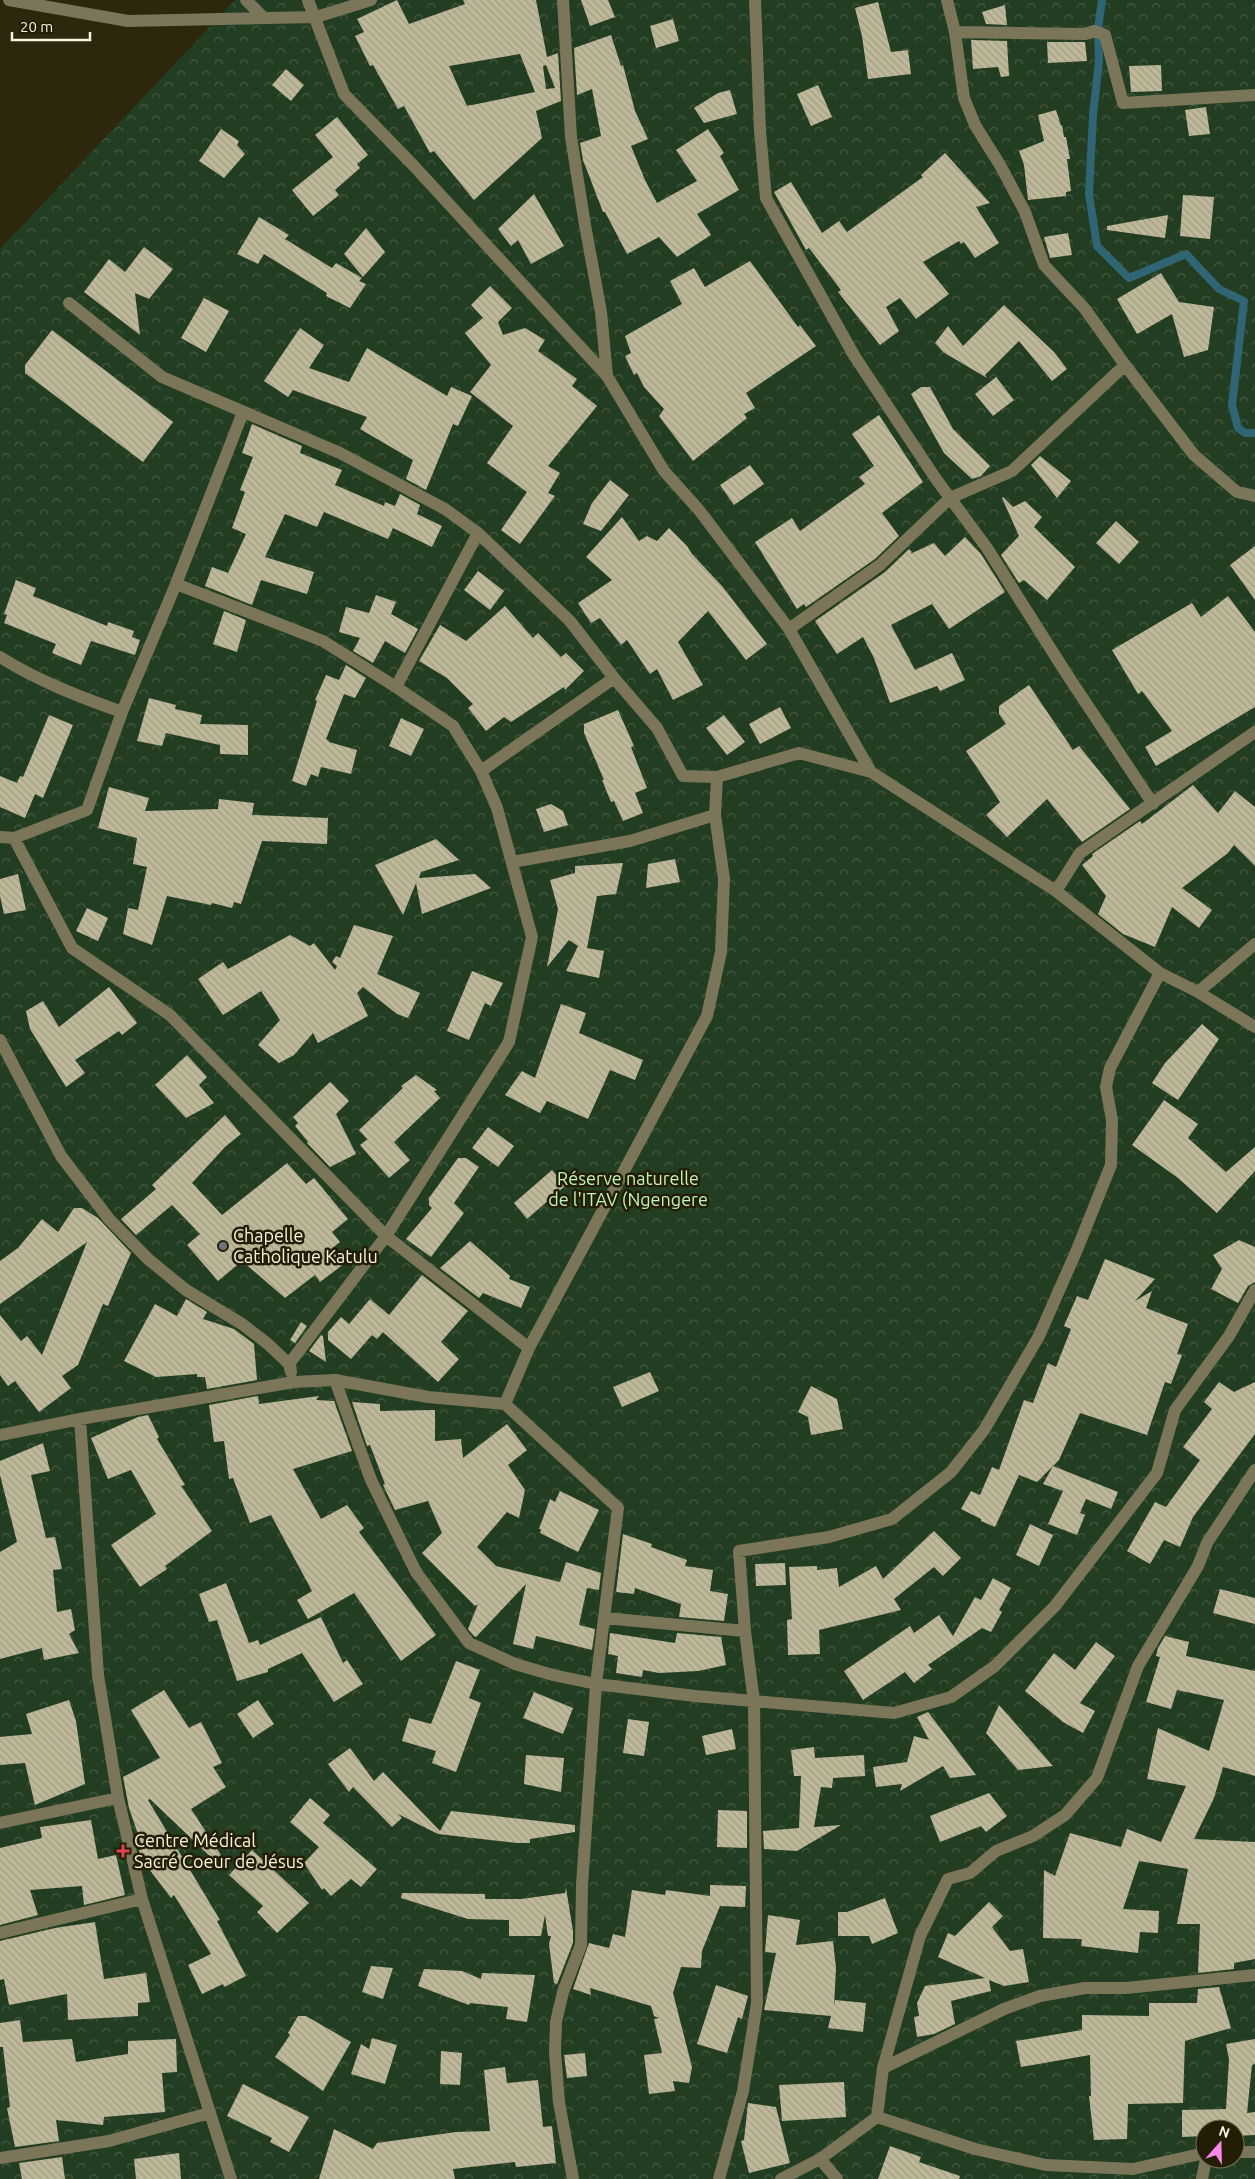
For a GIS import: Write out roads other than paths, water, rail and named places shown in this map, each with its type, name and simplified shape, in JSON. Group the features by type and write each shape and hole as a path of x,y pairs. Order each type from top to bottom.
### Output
{"street":[{"path":"8,0 128,21 316,17 371,0"},
{"path":"246,0 263,17"},
{"path":"299,0 316,17"},
{"path":"308,0 344,94 413,165 607,376 664,472 704,517 789,628 871,772"},
{"path":"563,0 571,137 601,312 607,376"},
{"path":"755,0 760,131 766,198 855,357 902,430 987,548 1153,804"},
{"path":"947,0 955,32 964,98 975,125 1000,165 1025,212 1044,265 1085,308 1125,365 1194,455 1237,492 1255,496"},
{"path":"955,32 1099,33 1123,103 1255,96"},
{"path":"69,303 162,377 340,453 445,508 478,533 570,621 614,678 658,728 683,776 717,777 798,753 871,772 1056,891 1160,973 1198,992 1255,1027"},
{"path":"789,628 880,565 950,498 1012,471 1125,365"},
{"path":"0,837 14,838 87,810 122,712 176,584 243,412"},
{"path":"396,687 478,533"},
{"path":"176,584 323,641 396,687 452,726 481,771 497,808 532,937 509,1042 386,1236 289,1364"},
{"path":"0,657 23,672 84,699 122,712"},
{"path":"481,771 614,678"},
{"path":"1056,891 1080,854 1255,732"},
{"path":"505,1404 529,1348 708,1016 721,952 724,879 715,815 717,777"},
{"path":"512,862 630,841 715,815"},
{"path":"14,838 72,948 170,1015 386,1236 529,1348"},
{"path":"1198,992 1255,944"},
{"path":"719,2179 743,2091 757,2003 754,1702 745,1631 739,1551 829,1537 892,1519 951,1472 984,1430 1039,1336 1076,1252 1111,1165 1112,1120 1106,1087 1110,1068 1160,973"},
{"path":"0,1040 61,1156 109,1219 148,1259 186,1290 242,1324 268,1344 289,1364 294,1382"},
{"path":"335,1380 371,1480 416,1572 468,1643 515,1664 553,1676 596,1684 754,1702 894,1713 951,1696 995,1666 1055,1606 1157,1473 1175,1410 1229,1336 1255,1290"},
{"path":"0,1435 80,1419 294,1382 335,1380 428,1397 505,1404 618,1508 596,1684 582,1885 581,1945 563,1992 556,2022 555,2052 559,2102 573,2179"},
{"path":"80,1419 98,1675 118,1798 142,1899 231,2179"},
{"path":"781,2179 820,2159 877,2117 883,2068 920,1936 948,1879 970,1873 996,1851 1033,1836 1065,1815 1097,1778 1138,1666 1198,1566 1207,1543 1255,1470"},
{"path":"604,1618 745,1631"},
{"path":"0,1823 118,1798"},
{"path":"0,1933 142,1899"},
{"path":"883,2068 1004,2008 1040,1996 1085,1988 1126,1988 1255,1975"},
{"path":"0,2158 109,2141 209,2113"},
{"path":"877,2117 975,2149 1046,2165 1133,2169 1195,2155"},
{"path":"820,2159 837,2179"}],"waterway":[{"path":"1102,0 1098,29 1099,61 1093,115 1089,194 1097,246 1129,278 1186,254 1219,289 1244,301 1232,405 1238,428 1245,433 1255,433"}],"place":[{"name":"Chapelle Catholique Katulu","path":"223,1246"},
{"name":"Centre Médical Sacré Coeur de Jésus","path":"123,1851"}],"park label":[{"name":"Réserve naturelle de l'ITAV (Ngengere","path":"628,1189"}]}
